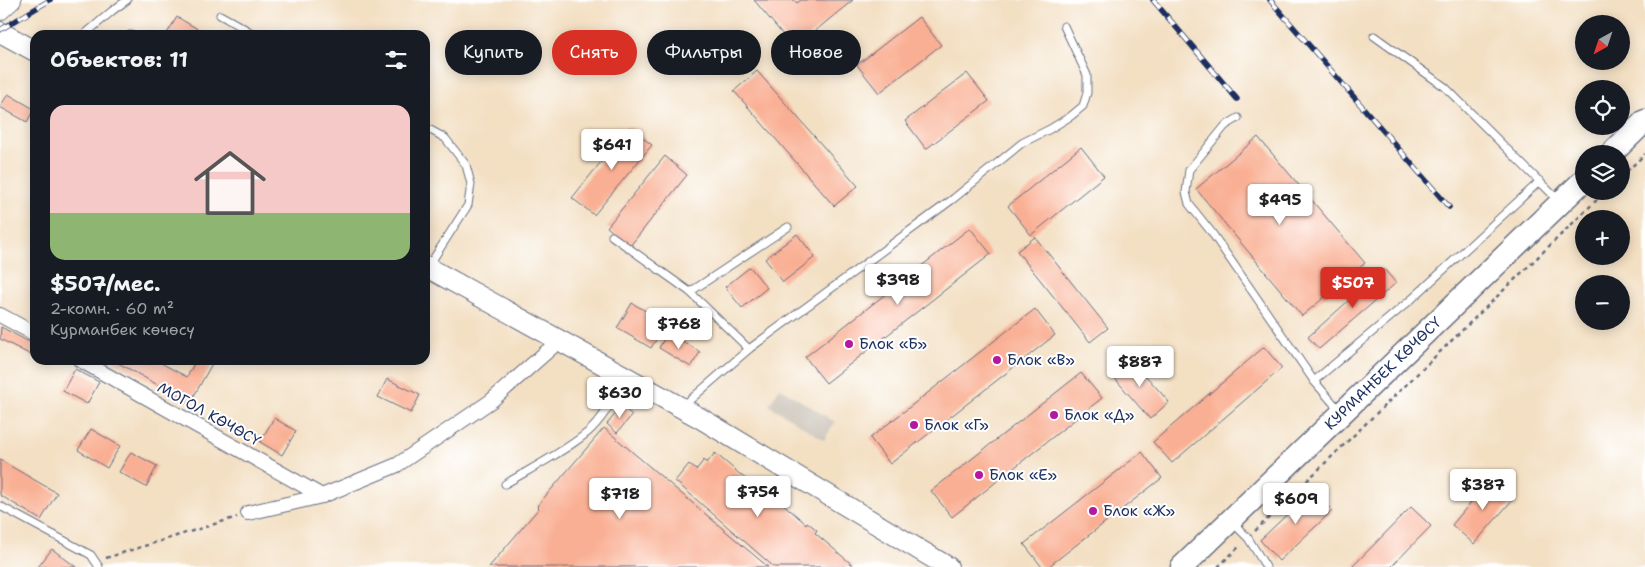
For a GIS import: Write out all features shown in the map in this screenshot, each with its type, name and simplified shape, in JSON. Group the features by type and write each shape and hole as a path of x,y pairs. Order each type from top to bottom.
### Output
{"main road":[{"path":"1,34 30,48"},
{"path":"1620,145 1645,121"},
{"name":"КУРМАНБЕК КӨЧӨСҮ","path":"1182,567 1575,188"},
{"path":"430,269 680,408 948,567"}],"street":[{"path":"0,11 12,0"},
{"path":"0,315 30,331"},
{"path":"248,513 322,496 397,465 491,401 560,340"},
{"name":"МОГОЛ КӨЧӨСҮ","path":"89,365 322,496"}],"lane":[{"path":"90,30 128,0"},
{"path":"220,15 247,30"},
{"path":"680,408 749,349 953,199 1022,143 1050,129 1083,106 1087,93 1087,75 1064,26"},
{"path":"1374,36 1445,87 1560,202"},
{"path":"1238,118 1225,126 1189,170 1186,192 1189,204 1212,233 1314,381 1341,413"},
{"path":"430,130 445,138 466,164 471,184 468,204 430,262"},
{"path":"1314,381 1413,298 1540,181"},
{"path":"690,292 788,227"},
{"path":"612,236 690,292 749,349"},
{"path":"505,484 551,457 588,432 605,412 626,378"},
{"path":"0,506 91,555 97,564"},
{"path":"1230,520 1248,538 1266,567"}],"path":[{"path":"1630,168 1645,154"},
{"path":"1218,567 1597,200"},
{"path":"97,564 248,513"}],"shaded area":[{"path":"780,388 835,422 824,440 769,405"}],"building":[{"path":"754,0 794,0 797,3 801,0 853,0 816,30 779,30"},
{"path":"177,17 199,30 169,30"},
{"path":"919,17 941,45 879,93 861,70 861,62"},
{"path":"967,73 989,101 926,149 905,121"},
{"path":"752,75 761,75 858,186 834,206 734,91"},
{"path":"8,94 30,107 30,116 27,122 0,107"},
{"path":"629,127 652,145 594,215 572,198"},
{"path":"1258,137 1365,263 1302,316 1196,189"},
{"path":"1081,147 1104,176 1031,235 1008,206"},
{"path":"665,156 687,175 630,246 607,227"},
{"path":"970,228 991,254 826,383 805,357"},
{"path":"797,234 815,257 783,282 765,259"},
{"path":"1035,237 1108,328 1090,342 1017,251"},
{"path":"750,267 767,288 742,308 725,287"},
{"path":"1384,269 1396,283 1319,349 1308,337"},
{"path":"632,303 666,323 651,348 617,328"},
{"path":"1035,309 1055,335 890,464 870,438"},
{"path":"1,327 30,342 30,354 0,339"},
{"path":"668,332 700,352 691,367 659,348"},
{"path":"1264,347 1282,368 1172,463 1153,442"},
{"path":"1130,358 1169,402 1150,419 1111,374"},
{"path":"122,365 165,365 187,377 193,365 211,365 190,403"},
{"path":"75,369 99,382 87,404 63,391"},
{"path":"1081,373 1102,398 952,517 931,491"},
{"path":"387,379 420,395 411,413 378,397"},
{"path":"622,406 632,415 617,433 607,424"},
{"path":"274,418 296,431 282,455 260,442"},
{"path":"604,428 768,567 489,567 539,508 537,506"},
{"path":"91,429 120,446 107,468 78,450"},
{"path":"131,452 157,466 146,487 119,472"},
{"name":"Блок «Ж»","path":"1142,452 1162,478 1048,567 1042,567 1024,544"},
{"path":"715,453 755,487 747,497 755,504 767,490 806,524 807,522 817,530 815,533 855,567 774,567 675,481 689,464 696,470 704,460 707,463"},
{"path":"0,460 57,493 41,520 0,495"},
{"path":"1491,478 1514,498 1474,544 1452,525"},
{"path":"1313,490 1333,510 1279,561 1260,540"},
{"path":"1411,507 1431,526 1391,567 1352,567"},
{"path":"52,549 76,567 38,567"}],"railway":[{"path":"0,30 50,0"},
{"path":"1153,0 1237,99"},
{"path":"1270,0 1449,207"}],"place":[{"name":"Блок «Б»","path":"849,344"},
{"name":"Блок «В»","path":"997,360"},
{"name":"Блок «Д»","path":"1054,415"},
{"name":"Блок «Г»","path":"914,425"},
{"name":"Блок «Е»","path":"979,475"},
{"name":"Блок «Ж»","path":"1093,511"}]}
